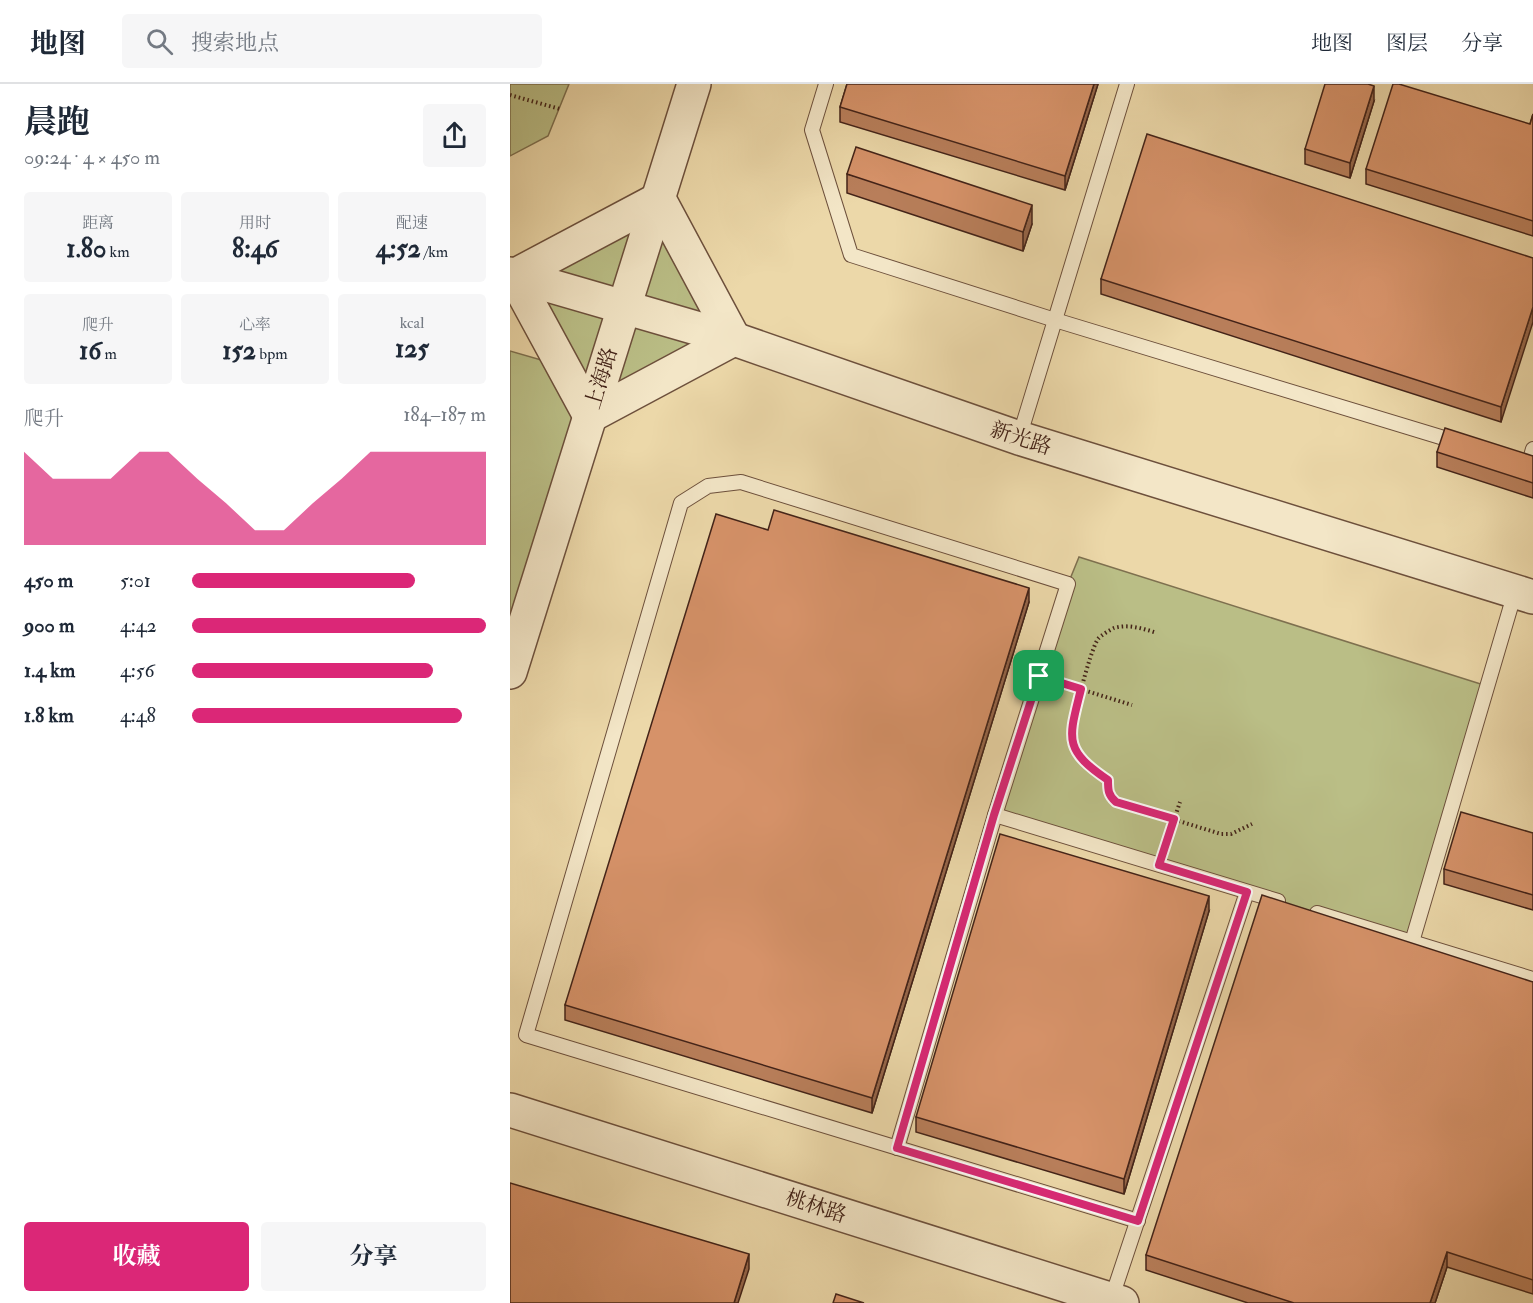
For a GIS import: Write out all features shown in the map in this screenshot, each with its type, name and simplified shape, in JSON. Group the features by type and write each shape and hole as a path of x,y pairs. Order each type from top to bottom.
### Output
{"street":[{"name":"上海路","path":"510,672 694,84"},
{"path":"659,199 734,339 590,416 512,275 659,199"},
{"name":"新光路","path":"512,275 734,339 1019,438 1524,595"},
{"name":"桃林路","path":"510,1110 1116,1301"}],"lane":[{"path":"826,84 812,130 850,255 1055,320 1472,446"},
{"path":"1019,438 1127,84"},
{"path":"1506,456 1529,463 1533,449"},
{"path":"897,1148 994,815 1068,584 741,482 708,486 681,503 526,1035 897,1148 1138,1221"},
{"path":"1412,942 1524,595"},
{"path":"994,815 1533,979"},
{"path":"1116,1301 1138,1221 1247,892"}],"path":[{"path":"510,96 560,109"},
{"path":"1154,632 1133,626 1113,628 1098,638 1081,689 1071,730 1072,744 1081,759 1108,780 1108,793 1116,802 1221,834 1231,834 1252,824"},
{"path":"1039,676 1131,705"},
{"path":"1159,865 1180,802"}],"green space":[{"path":"510,84 569,84 548,136 510,156"},
{"path":"659,199 734,339 590,416 510,672 510,351 562,366 514,276"},
{"path":"1079,557 1487,686 1412,942 995,815 1068,584"}],"building":[{"path":"847,84 1094,84 1065,176 840,107"},
{"path":"1325,84 1374,86 1350,163 1305,149"},
{"path":"1393,84 1530,124 1533,114 1533,221 1366,169"},
{"path":"1147,134 1533,258 1533,307 1501,407 1101,279"},
{"path":"856,147 1032,205 1023,232 847,174"},
{"path":"1445,428 1533,456 1533,483 1437,452"},
{"path":"774,510 1029,588 872,1098 565,1005 716,514 768,530"},
{"path":"1461,812 1533,833 1533,895 1444,869"},
{"path":"1000,834 1209,896 1124,1179 916,1117"},
{"path":"1262,895 1533,982 1533,1280 1447,1252 1430,1303 1294,1303 1146,1255"},
{"path":"510,1183 749,1254 734,1303 510,1303"},
{"path":"836,1294 864,1303 833,1303"}],"route":[{"path":"1039,676 1081,689 1071,730 1072,744 1081,759 1108,780 1108,793 1112,798 1116,802 1174,819 1159,865 1247,892 1138,1221 897,1148 994,815 1039,676"}]}
